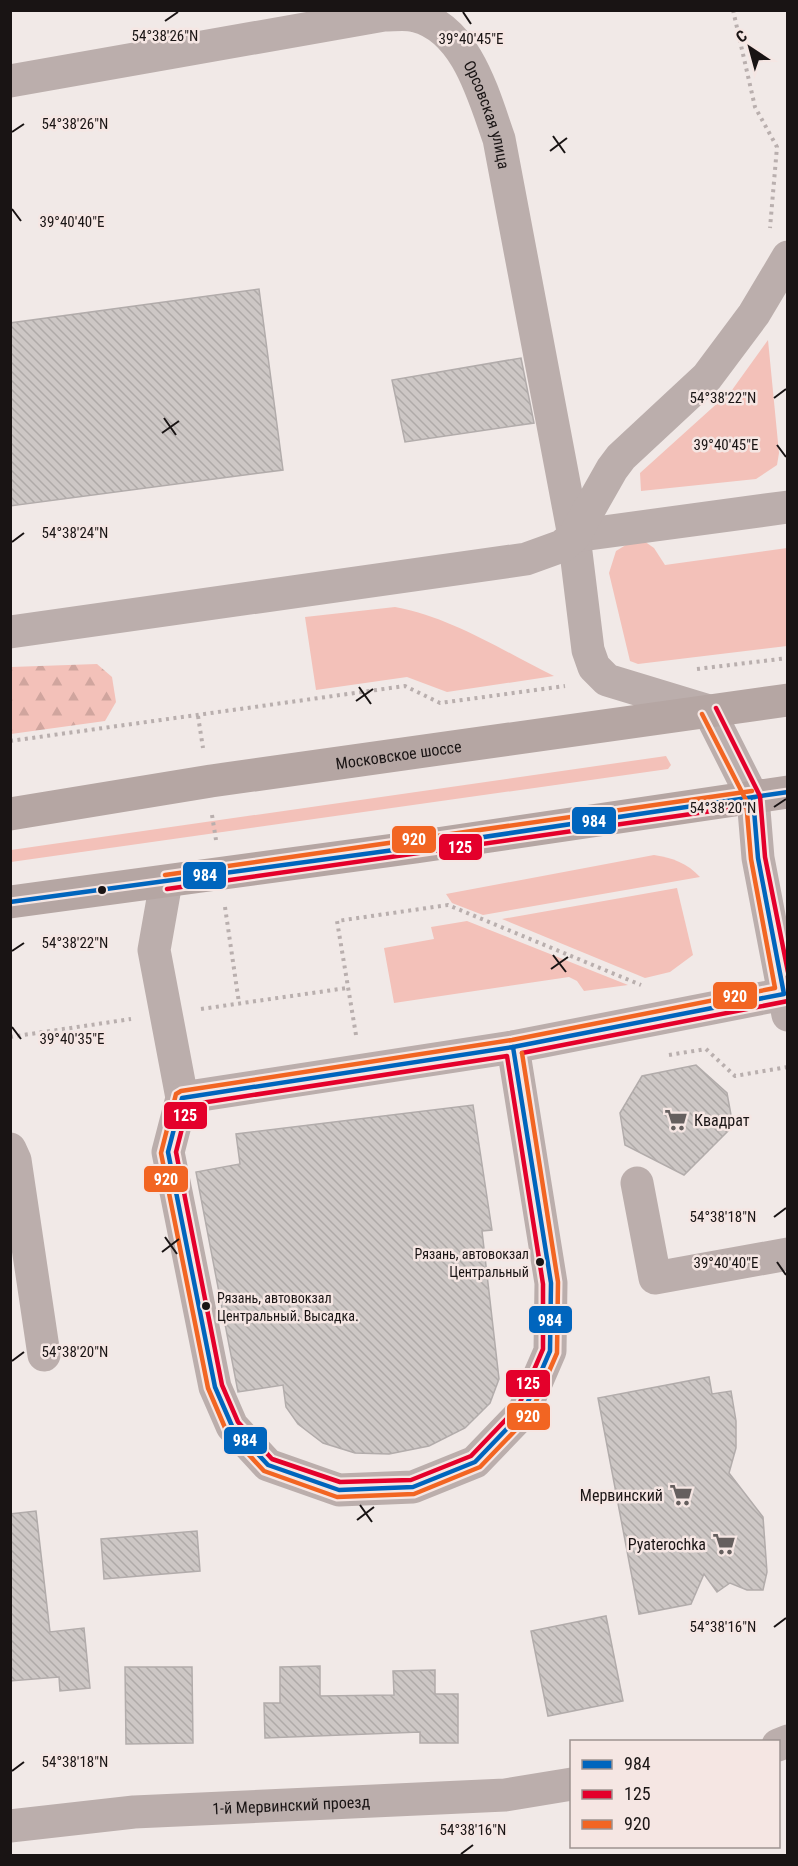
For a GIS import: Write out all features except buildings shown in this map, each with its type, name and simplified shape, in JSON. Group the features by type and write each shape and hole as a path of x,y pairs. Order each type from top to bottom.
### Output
{"main road":[{"name":"Московское шоссе","path":"10,814 211,781 788,700"},
{"path":"10,902 166,882 788,792"}],"street":[{"name":"Орсовская улица","path":"10,81 384,15 416,16 440,27 458,47 479,84 499,140 574,536 588,650 594,667 607,680"},
{"path":"10,632 526,559 561,546 574,536 621,457 707,377 754,314 778,248"},
{"path":"574,536 788,507"},
{"path":"182,1098 786,1004 758,858 753,798 709,711 607,680"},
{"path":"166,882 154,950 182,1098 168,1152 215,1387 232,1426 268,1465 339,1490 413,1487 475,1462 524,1412 550,1351 551,1283 513,1047"},
{"path":"10,1149 15,1160 44,1355"},
{"path":"637,1183 655,1278 788,1254"},
{"name":"1-й Мервинский проезд","path":"10,1826 134,1812 505,1795 570,1784"}],"path":[{"path":"733,10 755,107 777,147 778,248"},
{"path":"686,670 788,658"},
{"path":"10,741 405,686 440,703 607,680"},
{"path":"362,1070 337,921 448,905"}],"green space":[{"path":"768,340 779,453 777,465 756,479 641,491 640,473 732,390"},
{"path":"644,541 654,548 665,565 787,548 787,646 638,664 630,661 609,573 616,551 629,543"},
{"path":"395,607 436,618 554,676 447,692 407,677 316,690 305,617"},
{"path":"97,664 112,677 116,702 105,721 11,734 11,667"},
{"path":"666,756 671,765 668,769 11,862 11,850"},
{"path":"654,855 679,862 700,877 483,915 452,903 446,894"},
{"path":"677,888 693,955 670,972 645,978 502,919"},
{"path":"467,921 628,985 584,991 577,981 569,977 394,1003 384,948 434,939 431,927"}],"transit line":[{"name":"125","path":"716,708 760,796 765,857 788,972"},
{"name":"920","path":"522,1053 558,1282 557,1353 530,1415 480,1467 414,1494 337,1497 264,1471 226,1430 208,1388 161,1153 176,1094 181,1091 512,1040 775,988 751,859 746,800 702,714"},
{"name":"920","path":"165,875 752,791"},
{"name":"984","path":"10,902 416,847 788,792"},
{"name":"984","path":"513,1047 784,994 758,858 753,798"},
{"name":"125","path":"167,889 754,805"},
{"name":"125","path":"522,1053 788,1001"},
{"name":"984","path":"513,1047 551,1283 550,1351 524,1411 475,1462 413,1487 339,1490 268,1465 232,1426 215,1387 168,1152 182,1098 513,1047"},
{"name":"125","path":"507,1056 543,1284 543,1349 518,1407 471,1456 411,1480 340,1482 272,1459 238,1422 222,1385 176,1152 188,1105 507,1056"}],"place":[{"name":"Квадрат","path":"676,1120"},
{"name":"Рязань, автовокзал Центральный","path":"540,1262"},
{"name":"Рязань, автовокзал Центральный. Высадка.","path":"206,1306"},
{"name":"Мервинский","path":"681,1495"},
{"name":"Pyaterochka","path":"724,1544"}]}
